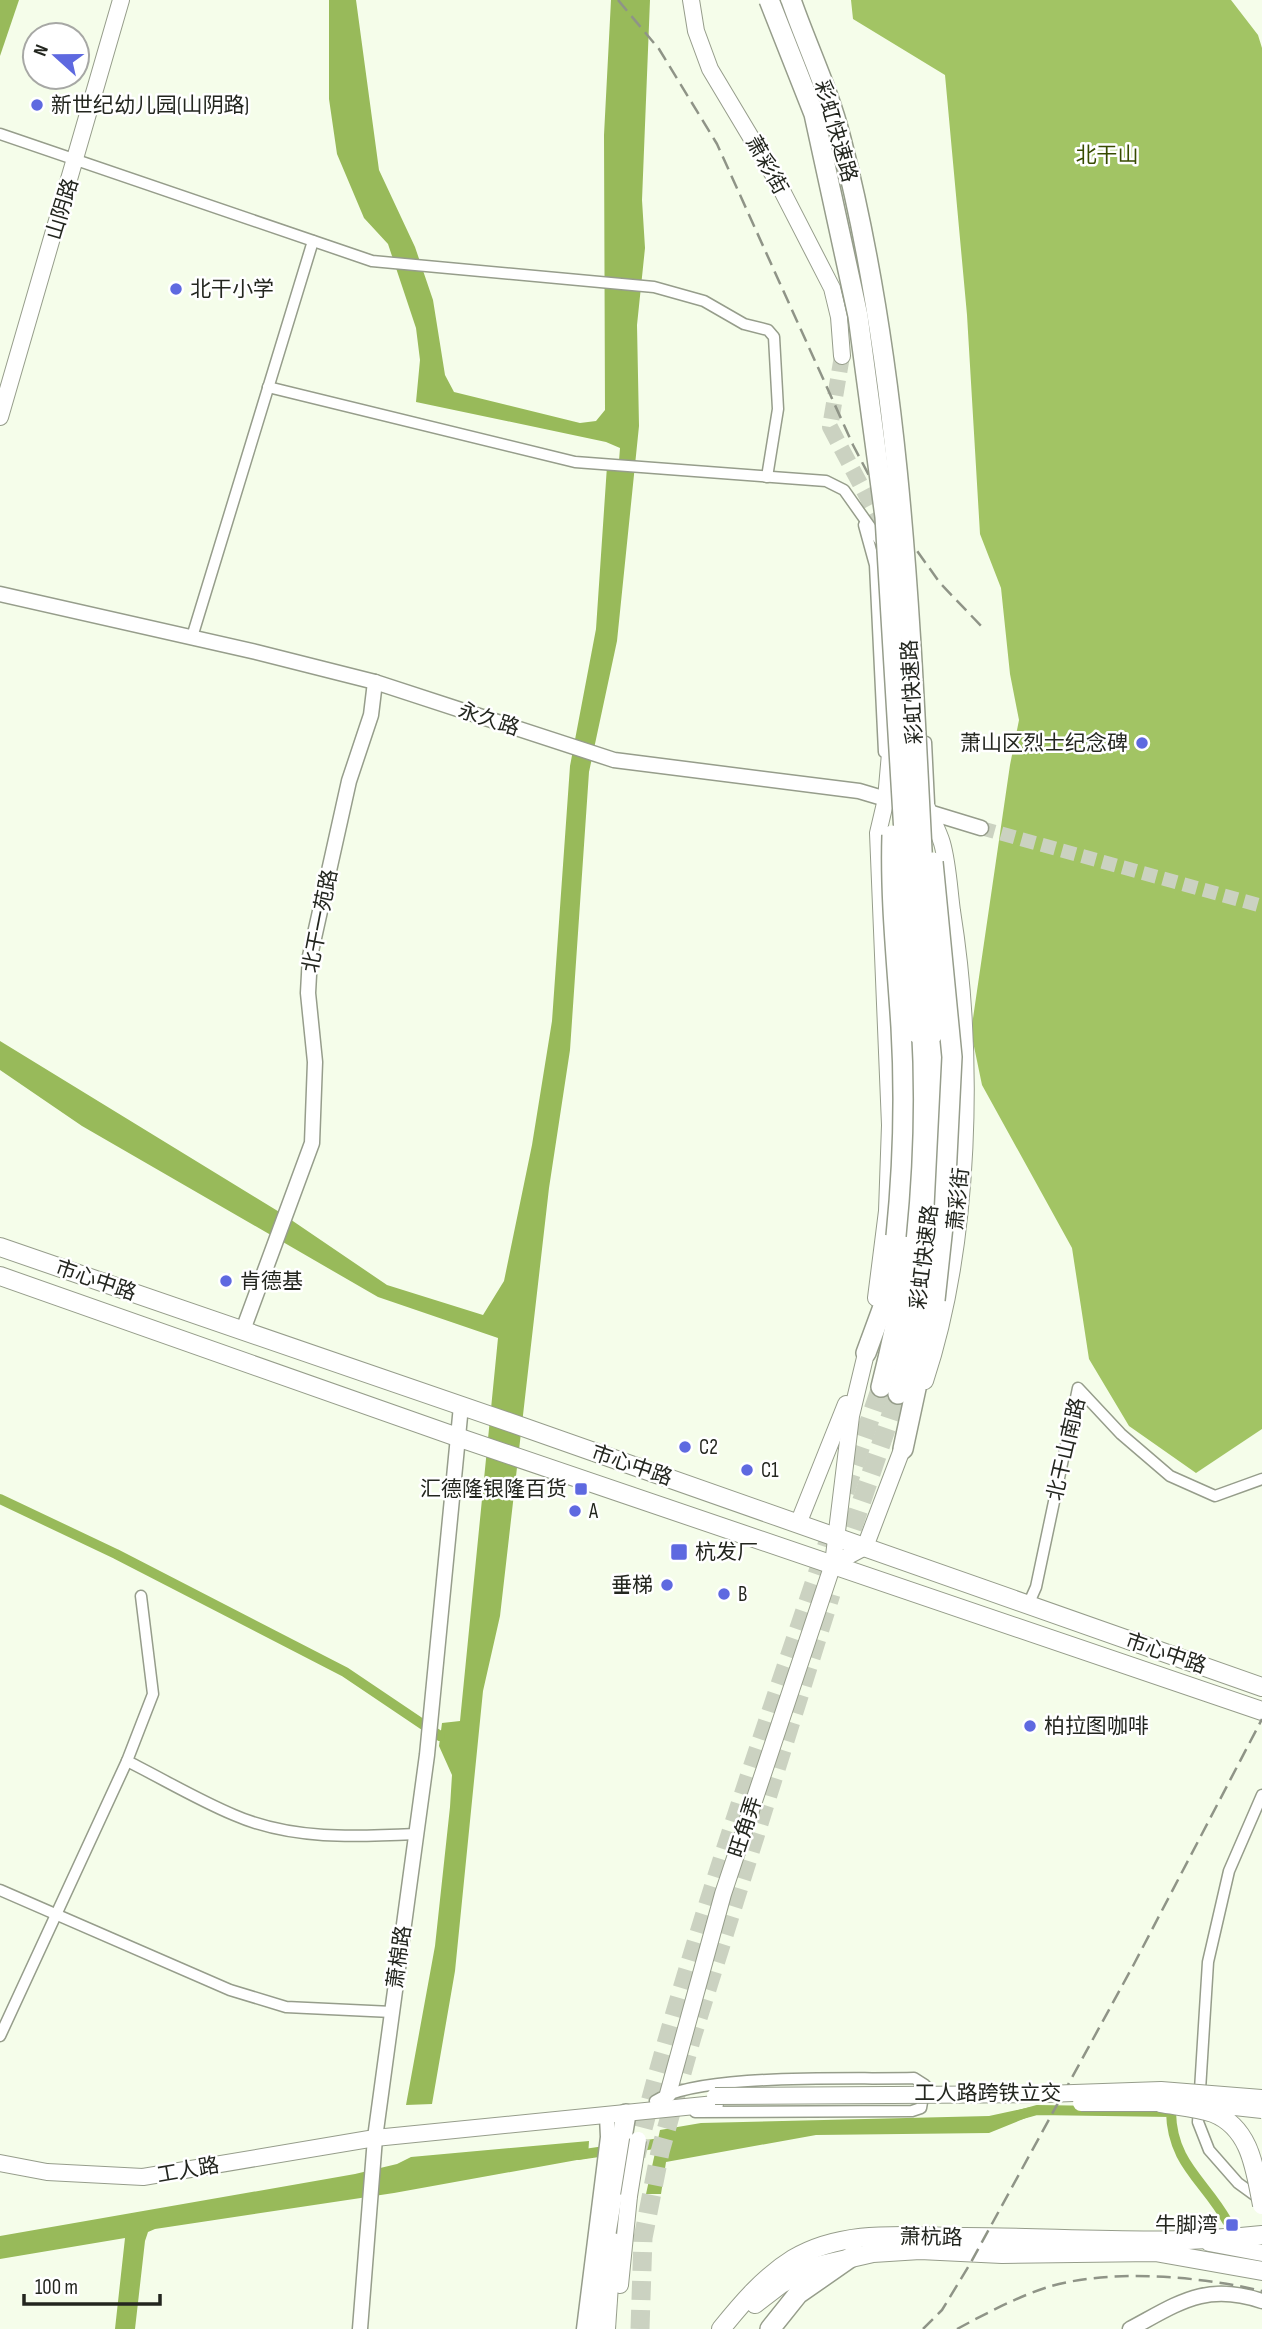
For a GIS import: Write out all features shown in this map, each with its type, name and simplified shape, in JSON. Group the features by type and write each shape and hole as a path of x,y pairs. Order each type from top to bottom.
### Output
{"highway":[{"name":"彩虹快速路","path":"769,0 818,126 858,316 885,517 904,714"},
{"name":"彩虹快速路","path":"790,0 840,137 871,281 895,444 904,714 924,1034 935,1132 929,1231 916,1317 889,1390"},
{"path":"866,1353 884,1304 896,1236 903,1110 901,1030 890,886 904,714"},
{"path":"903,1448 935,1300 944,1217 952,1057 947,982 904,714"},
{"path":"595,2329 599,2275 625,2138 642,2108"},
{"path":"770,2329 798,2294 854,2255"}],"main road":[{"name":"山阴路","path":"0,417 77,160 121,0"},
{"name":"萧彩街","path":"691,0 696,31 710,69 758,147 827,277 836,303 840,332 838,355"},
{"name":"萧彩街","path":"865,1547 903,1448 935,1352 947,1298 961,1178 964,1052 959,955 942,843 923,797 902,593"},
{"path":"833,1564 850,1416 874,1321 887,1211 889,1150 878,833 886,799 891,736 884,594"},
{"name":"市心中路","path":"0,1247 523,1427 1262,1687"},
{"name":"市心中路","path":"0,1276 523,1459 1262,1712"},
{"path":"798,1524 866,1353"},
{"path":"833,1564 865,1547"},
{"name":"旺角弄","path":"642,2108 723,1894 833,1564"},
{"name":"工人路跨铁立交","path":"715,2100 1161,2090 1262,2098"},
{"name":"工人路","path":"0,2163 47,2172 143,2177 375,2138 715,2100"},
{"name":"工人路跨铁立交","path":"715,2100 1190,2102 1262,2110"},
{"path":"1160,2103 1213,2113 1234,2127 1247,2143 1262,2203"},
{"name":"工人路","path":"375,2138 406,2127 642,2108"},
{"path":"607,2329 614,2196"},
{"path":"614,2196 615,2329"},
{"name":"萧杭路","path":"721,2329 765,2280 794,2259 826,2245 867,2237 925,2234 1173,2247"},
{"path":"1173,2247 1262,2235"},
{"path":"1200,2242 1262,2253"},
{"path":"1173,2247 1262,2271"},
{"name":"萧杭路","path":"736,2329 753,2306 781,2284 812,2267 854,2255 920,2249 1002,2254 1155,2252 1173,2247"}],"street":[{"path":"0,134 372,261 654,287 704,301 744,324 768,330 774,337 778,409 767,477"},
{"path":"192,637 313,241"},
{"path":"268,387 575,462 835,484 844,490 900,570 913,604 929,813"},
{"path":"859,512 875,565 886,799"},
{"name":"永久路","path":"0,594 375,682 567,747 614,760 846,790 886,799 981,828"},
{"name":"北干一苑路","path":"243,1330 292,1204 312,1143 315,1062 308,993 310,956 349,781 370,715 375,682"},
{"name":"北干山南路","path":"1027,1605 1035,1587 1078,1388 1121,1434 1170,1476 1215,1496 1262,1479"},
{"path":"460,1437 461,1406"},
{"name":"萧棉路","path":"360,2329 375,2138 427,1755 460,1437"},
{"path":"0,2036 128,1761 153,1694 141,1595"},
{"path":"128,1761 236,1816 290,1831 352,1837 416,1833"},
{"path":"1262,1795 1229,1871 1208,1962 1198,2122 1209,2150 1238,2183 1262,2203"},
{"path":"0,1890 230,1990 286,2007 392,2012"},
{"path":"914,2078 925,2085 926,2095 921,2108 912,2111 748,2113 642,2108 722,2084 914,2078"},
{"path":"584,2329 614,2196"},
{"path":"1130,2329 1179,2303 1210,2292 1246,2296 1262,2301"}],"green space":[{"name":"北干山","path":"851,0 1231,0 1258,35 1262,48 1262,1429 1196,1473 1129,1426 1089,1359 1072,1248 982,1085 971,1032 1019,720 1010,674 1001,588 980,534 967,315 945,75 853,19"}],"shaded area":[{"path":"0,0 19,0 0,56"},
{"path":"329,0 356,0 379,170 415,247 433,300 445,375 454,392 580,423 596,421 605,410 604,135 611,0 650,0 642,200 645,248 637,325 639,426 617,641 589,772 570,1050 549,1188 500,1616 483,1691 455,1971 432,2104 406,2105 435,1946 450,1807 452,1775 439,1746 442,1723 460,1721 498,1338 378,1297 82,1126 0,1070 0,1041 281,1213 387,1285 483,1315 504,1281 532,1145 552,1021 570,766 596,629 607,466 619,461 620,448 606,442 416,402 420,360 416,328 388,244 364,218 337,154 329,99"},
{"path":"1031,2107 1033,2115 989,2133 816,2135 666,2162 661,2194 646,2194 660,2130 701,2123 989,2116"},
{"path":"589,2141 588,2158 394,2193 155,2229 148,2232 145,2241 135,2329 115,2329 125,2238 0,2259 0,2236 355,2174 397,2164 411,2157"}],"waterway":[{"path":"0,1499 116,1554 345,1672 440,1736"},
{"path":"1019,2115 1037,2110 1171,2112 1173,2130 1183,2159 1227,2221"},
{"path":"634,2147 667,2142"},
{"path":"578,2155 612,2150"}],"tunnel":[{"path":"842,356 830,427 883,527"},
{"path":"981,828 1262,906"},
{"path":"845,1492 881,1387"},
{"path":"843,1556 898,1394"},
{"path":"636,2156 704,1916 835,1521"},
{"path":"640,2329 643,2238 660,2152 692,2037 831,1594"}],"railway":[{"path":"618,0 659,49 717,144 853,445 885,506 940,583 985,630"},
{"path":"923,2329 942,2310 970,2264 1134,1964 1262,1719"},
{"path":"957,2329 1034,2292 1096,2278 1182,2278 1262,2291"}],"place":[{"name":"新世纪幼儿园(山阴路)","path":"37,105"},
{"name":"北干小学","path":"176,289"},
{"name":"萧山区烈士纪念碑","path":"1142,743"},
{"name":"肯德基","path":"226,1281"},
{"name":"C2","path":"685,1447"},
{"name":"C1","path":"747,1470"},
{"name":"汇德隆银隆百货","path":"581,1489"},
{"name":"A","path":"575,1511"},
{"name":"杭发厂","path":"679,1552"},
{"name":"垂梯","path":"667,1585"},
{"name":"B","path":"724,1594"},
{"name":"柏拉图咖啡","path":"1030,1726"},
{"name":"牛脚湾","path":"1232,2225"}]}
